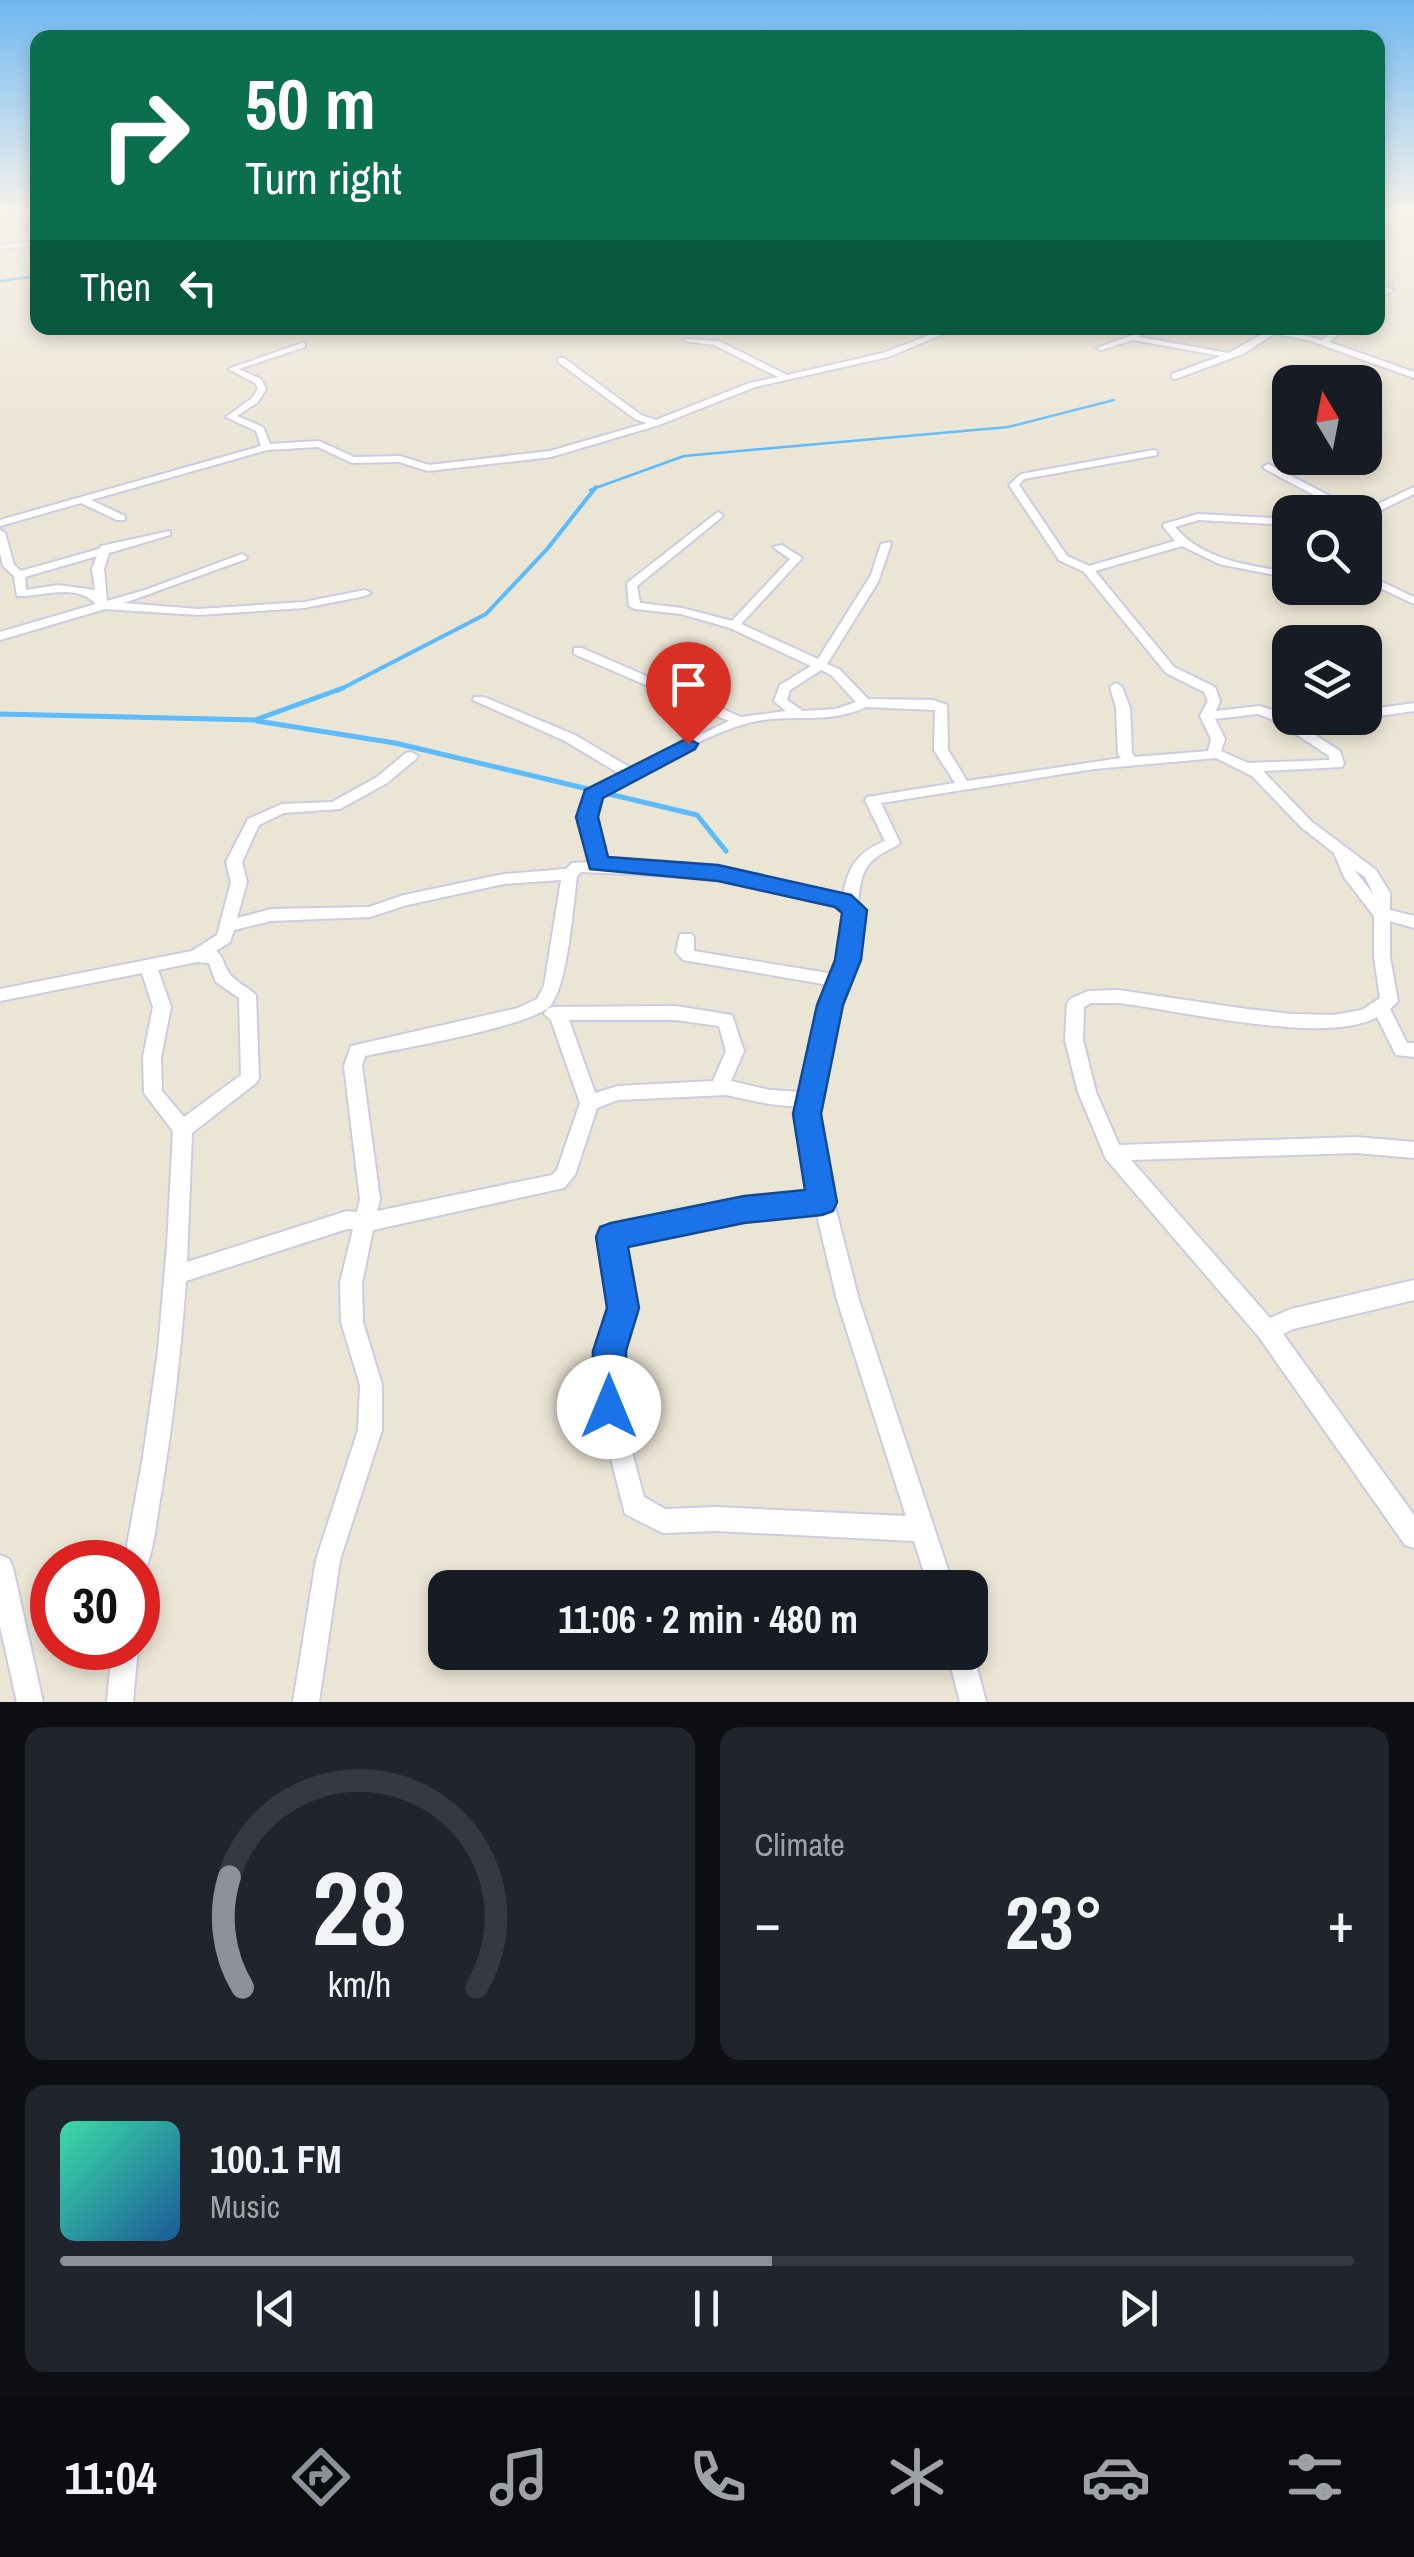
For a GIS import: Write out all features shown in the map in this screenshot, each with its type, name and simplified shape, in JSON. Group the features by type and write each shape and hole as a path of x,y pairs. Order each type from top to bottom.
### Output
{"street":[{"path":"1385,292 1390,290"},
{"path":"0,524 266,447 319,444 352,460 400,460 438,468 551,454 656,423 784,376 885,356 934,335"},
{"path":"1101,348 1136,335"},
{"path":"1175,376 1230,356 1264,335"},
{"path":"1297,335 1414,374"},
{"path":"1324,342 1333,335"},
{"path":"1132,338 1230,356"},
{"path":"688,342 716,343 784,376"},
{"path":"266,447 260,429 230,417 255,400 262,390 258,381 232,369 302,345"},
{"path":"561,360 638,417 656,423"},
{"path":"1154,453 1022,477 1014,485 1063,558 1088,570 1170,670 1210,690 1214,701 1207,716"},
{"path":"1268,467 1320,495"},
{"path":"1382,506 1414,490"},
{"path":"82,500 122,518"},
{"path":"718,515 634,580 631,601 642,608 682,610 734,625 821,664 864,702 933,704 942,708 941,750 962,783"},
{"path":"1272,521 1186,518 1168,526 1182,542 1272,572"},
{"path":"19,576 166,532"},
{"path":"0,533 9,566 19,576 20,594 58,588 85,590 103,602 142,610 248,610 365,593"},
{"path":"1088,570 1182,542"},
{"path":"799,714 780,702 784,688 814,673 833,654 851,615 878,581 886,544"},
{"path":"734,625 797,558 778,547"},
{"path":"103,602 98,569 105,548"},
{"path":"0,636 242,557"},
{"path":"1382,585 1413,599"},
{"path":"578,651 740,721"},
{"path":"1116,687 1122,708 1121,734 1131,761"},
{"path":"479,700 570,738 629,774"},
{"path":"598,864 587,817 593,795 611,784 740,721 857,710 864,702"},
{"path":"1382,712 1414,707"},
{"path":"1207,716 1259,710 1272,714"},
{"path":"1207,716 1218,739 1214,753"},
{"path":"1247,767 1336,764 1336,754 1308,735"},
{"path":"850,904 854,868 872,850 893,843 872,802 876,798 962,783 1214,753 1247,767 1340,851 1349,873 1380,913 1382,957 1390,991 1382,1009 1402,1050 1414,1050"},
{"path":"198,956 224,938 239,882 234,862 253,822 282,809 336,806 382,780 411,756"},
{"path":"535,1009 552,986 570,874 577,867 598,864 718,873 850,904 855,910 810,1100 809,1144 818,1167 822,1202 853,1318 936,1570"},
{"path":"226,926 271,915 370,912 404,900 504,878 570,874"},
{"path":"1380,913 1414,922"},
{"path":"686,938 684,952 689,956 841,981"},
{"path":"0,995 198,956 215,957 222,978 247,995 250,1078 184,1129"},
{"path":"140,1540 170,1358 184,1129 153,1092 152,1057 162,1006 148,966"},
{"path":"1382,1009 1328,1023 1088,997 1076,1004 1072,1021 1087,1092 1113,1153 1267,1330 1413,1533"},
{"path":"306,1702 328,1560 370,1430 371,1385 352,1322 352,1283 370,1199 354,1066 357,1051 535,1009 558,1016 676,1013 726,1020 735,1051 719,1082 724,1088"},
{"path":"176,1275 347,1220 368,1222 557,1182 565,1176 589,1103 558,1016"},
{"path":"589,1103 618,1093 724,1088 810,1100"},
{"path":"1113,1153 1356,1144 1414,1150"},
{"path":"822,1202 744,1210 611,1237 623,1308 609,1351 609,1407 634,1504 662,1521 716,1518 912,1529 921,1525"},
{"path":"1267,1330 1307,1314 1414,1290"},
{"path":"0,1568 30,1702"},
{"path":"120,1702 124,1670"},
{"path":"965,1670 973,1702"}],"waterway":[{"path":"595,488 684,456 1008,427 1114,400"},
{"path":"342,688 486,614 548,548 595,488"},
{"path":"590,490 595,488"},
{"path":"0,714 255,720 342,688"},
{"path":"337,691 342,688"},
{"path":"257,721 395,743 697,815 726,851"}],"route":[{"path":"609,1407 609,1351 623,1308 611,1237 744,1210 822,1202 818,1167 809,1144 807,1114 830,1005 848,960 855,910 843,901 718,873 598,864 587,817 593,795 688,744"}]}
